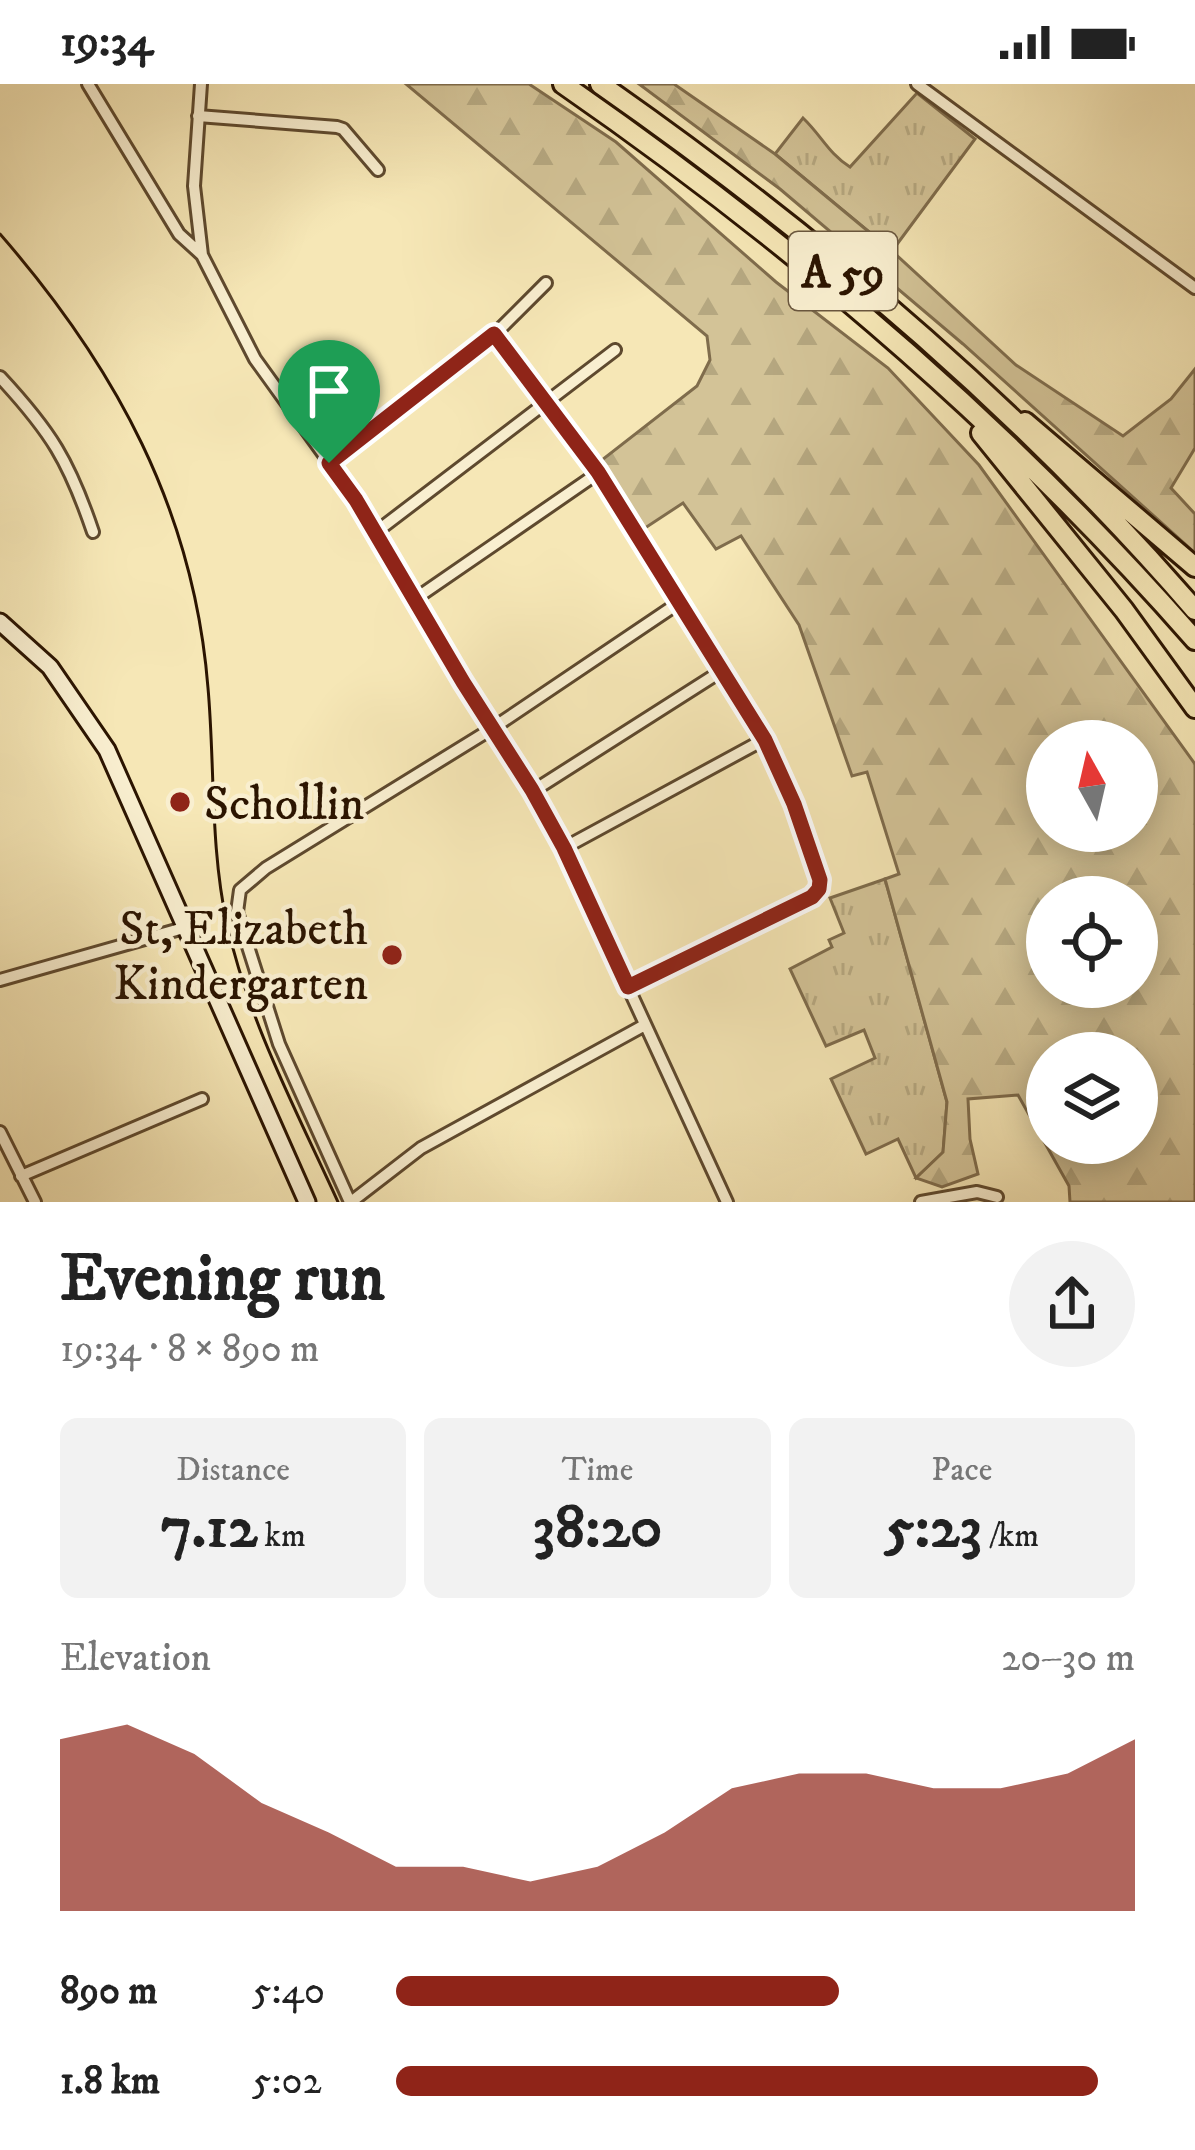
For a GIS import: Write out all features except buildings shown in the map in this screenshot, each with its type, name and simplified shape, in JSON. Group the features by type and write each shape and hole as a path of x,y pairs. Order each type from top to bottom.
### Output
{"highway":[{"name":"A 59","path":"563,84 752,223 949,391 1095,532 1195,640"},
{"name":"A 59","path":"599,84 783,222 980,392 1109,517 1195,610"},
{"path":"949,391 1124,610 1195,708"},
{"path":"980,392 1047,437 1195,567"}],"main road":[{"path":"0,622 59,679 107,750 307,1202"}],"street":[{"path":"88,84 178,234 202,255"},
{"path":"201,84 194,187 202,255 255,359 376,532 532,790 564,848 727,1202"},
{"path":"917,84 1195,288"},
{"path":"198,116 337,127 378,170"},
{"path":"329,463 494,334 546,284"},
{"path":"494,334 598,472 765,740 820,880 812,897 628,987"},
{"path":"376,532 615,350"},
{"path":"0,377 60,448 93,532"},
{"path":"415,599 598,472"},
{"path":"643,1027 421,1148 350,1202 279,1044 237,912 240,890 266,868 493,728 680,602"},
{"path":"532,790 723,670"},
{"path":"564,848 765,740"},
{"path":"0,980 188,927"},
{"path":"21,1176 202,1099"},
{"path":"0,1132 35,1202"},
{"path":"921,1202 977,1192 997,1197"}],"green space":[{"path":"406,84 529,84 616,142 776,282 888,368 979,465 1195,764 1195,1202 1070,1202 1069,1186 1057,1164 1158,1164 1158,1032 1026,1032 1026,1109 1018,1095 968,1099 978,1174 942,1187 916,1178 943,1152 947,1102 885,879 899,874 867,772 852,776 799,625 741,536 716,549 683,503 642,530 598,463 697,386 710,360 707,336"},
{"path":"639,84 674,84 775,154 892,251 1016,365 1123,436 1171,399 1195,369 1195,448 1171,488 1195,514 1195,553 963,344 780,189"},
{"path":"917,93 975,139 892,251 775,154 803,118 850,167"},
{"path":"885,879 947,1102 943,1153 916,1178 898,1139 866,1154 831,1079 875,1058 864,1030 826,1046 790,969 832,947 829,940 844,933 830,898"}],"tram line":[{"path":"0,234 79,336 113,389 166,501 200,623 218,866 227,924 261,1030 338,1202"}],"place":[{"name":"Schollin","path":"180,802"},
{"name":"St, Elizabeth Kindergarten","path":"392,955"}],"route":[{"path":"494,334 598,472 765,740 820,880 812,897 628,987 532,790 329,463 494,334"}]}
